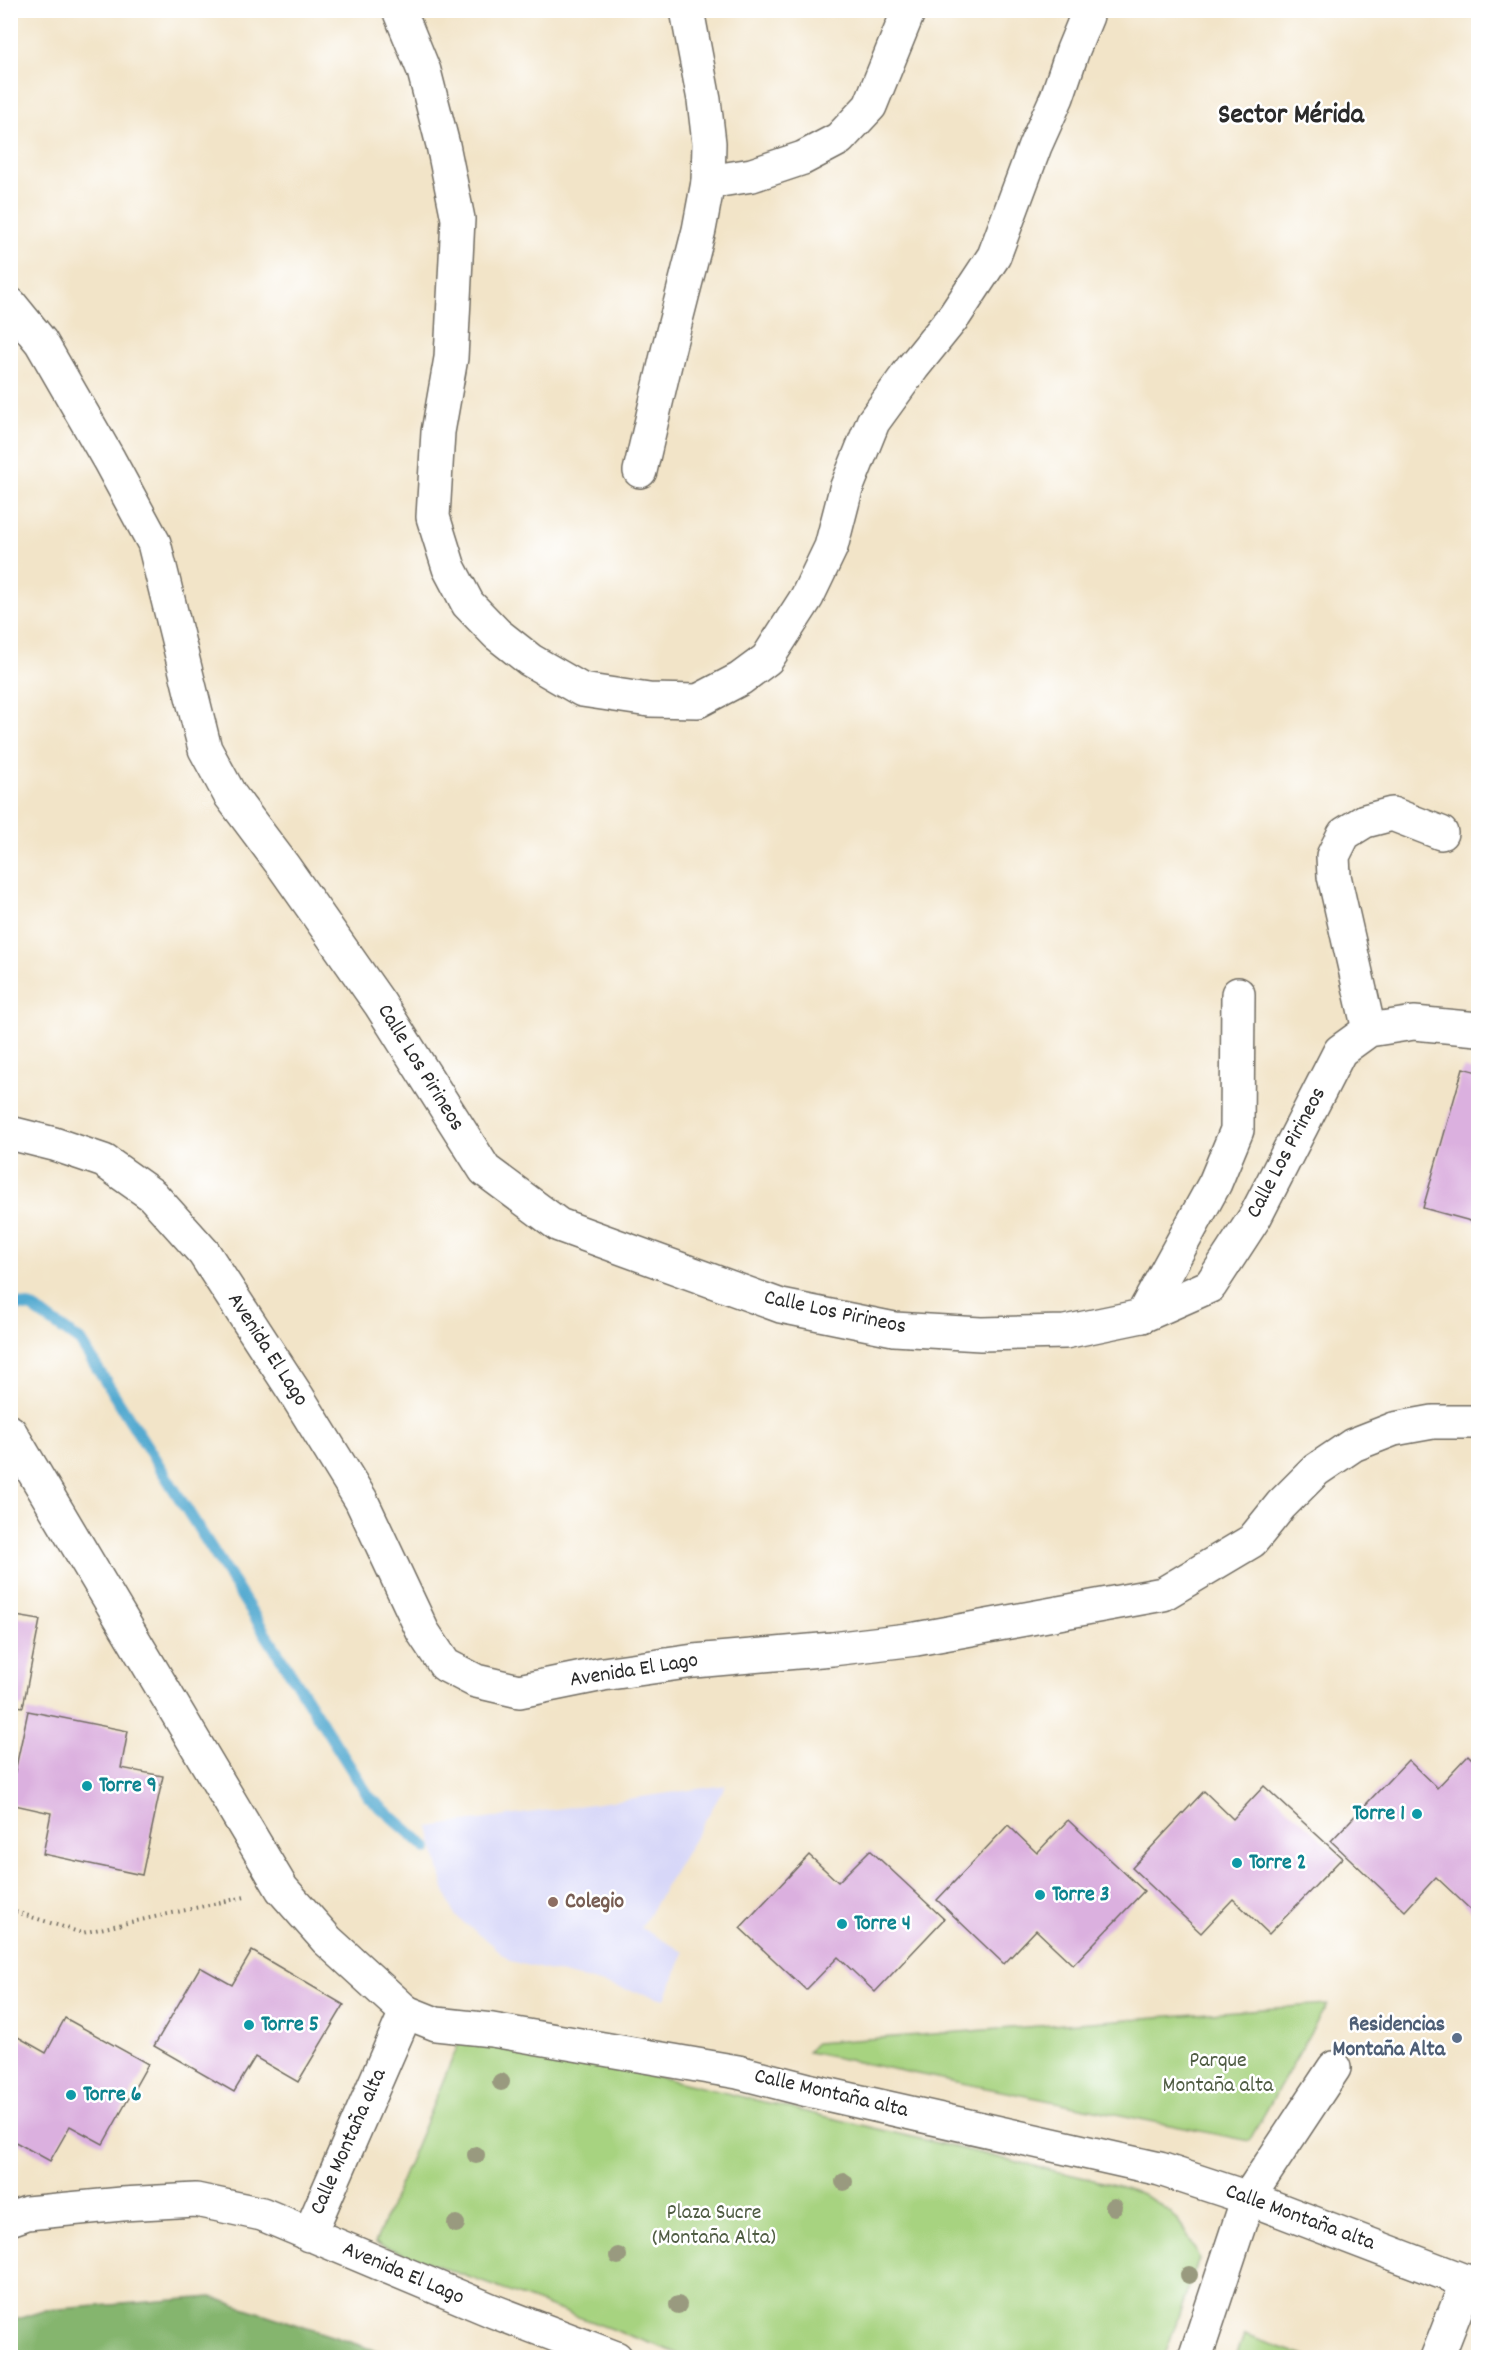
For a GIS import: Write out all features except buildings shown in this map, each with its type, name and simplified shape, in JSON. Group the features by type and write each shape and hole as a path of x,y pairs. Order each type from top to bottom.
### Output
{"street":[{"path":"399,10 424,71 444,145 458,219 451,358 438,432 434,517 448,568 468,604 497,634 530,660 582,690 649,700 698,702 740,680 767,658 807,597 831,547 846,489 873,422 955,315 994,256 1035,146 1058,97 1073,50 1089,12"},
{"path":"640,471 699,230 708,182 709,143 704,99 687,10"},
{"path":"708,182 752,175 803,158 839,139 870,106 909,10"},
{"name":"Calle Los Pirineos","path":"10,304 40,342 109,460 154,543 205,749 230,795 284,867 380,1004 485,1170 559,1225 781,1306 894,1329 981,1334 1065,1332 1142,1316 1210,1286 1255,1217 1340,1051 1369,1030 1414,1023 1479,1029"},
{"path":"1369,1030 1334,876 1333,856 1344,834 1365,822 1392,814 1441,832"},
{"path":"1142,1316 1215,1183 1237,1130 1238,994"},
{"name":"Avenida El Lago","path":"10,1133 54,1144 104,1161 152,1195 204,1253 297,1396 361,1500 423,1632 445,1665 476,1681 519,1691 603,1674 694,1661 916,1639 1163,1594 1252,1541 1281,1505 1316,1470 1353,1445 1404,1428 1433,1422 1479,1422"},
{"path":"10,1432 282,1889 327,1940 406,2012"},
{"name":"Calle Montaña alta","path":"309,2235 406,2012 436,2024 492,2030 738,2072 808,2090 1160,2169 1248,2198 1473,2284"},
{"path":"1195,2358 1248,2198 1334,2068"},
{"name":"Avenida El Lago","path":"10,2220 27,2213 196,2200 262,2214 493,2311 616,2358"},
{"path":"1437,2358 1473,2284"}],"path":[{"path":"10,1910 82,1933 282,1889"}],"shaded area":[{"name":"Colegio","path":"726,1785 641,1928 684,1952 665,1999 510,1961 455,1916 444,1889 429,1827"}],"green space":[{"name":"Parque Montaña alta","path":"1327,2004 1249,2141 808,2052 815,2043"},
{"name":"Plaza Sucre (Montaña Alta)","path":"464,2031 1119,2186 1149,2198 1169,2211 1177,2220 1185,2230 1199,2259 1164,2357 691,2358 375,2243"},
{"path":"212,2297 396,2357 11,2357 11,2321 46,2310"},
{"path":"1244,2335 1307,2357 1236,2357"}],"waterway":[{"path":"10,1303 32,1307 80,1341 369,1797 427,1848"}],"place":[{"name":"Torre 9","path":"87,1786"},
{"name":"Torre 1","path":"1417,1814"},
{"name":"Torre 2","path":"1237,1863"},
{"name":"Torre 3","path":"1040,1895"},
{"name":"Colegio","path":"553,1902"},
{"name":"Torre 4","path":"842,1924"},
{"name":"Torre 5","path":"249,2025"},
{"name":"Residencias Montaña Alta","path":"1457,2038"},
{"name":"Torre 6","path":"71,2095"}],"district":[{"name":"Sector Mérida","path":"1291,117"}]}
